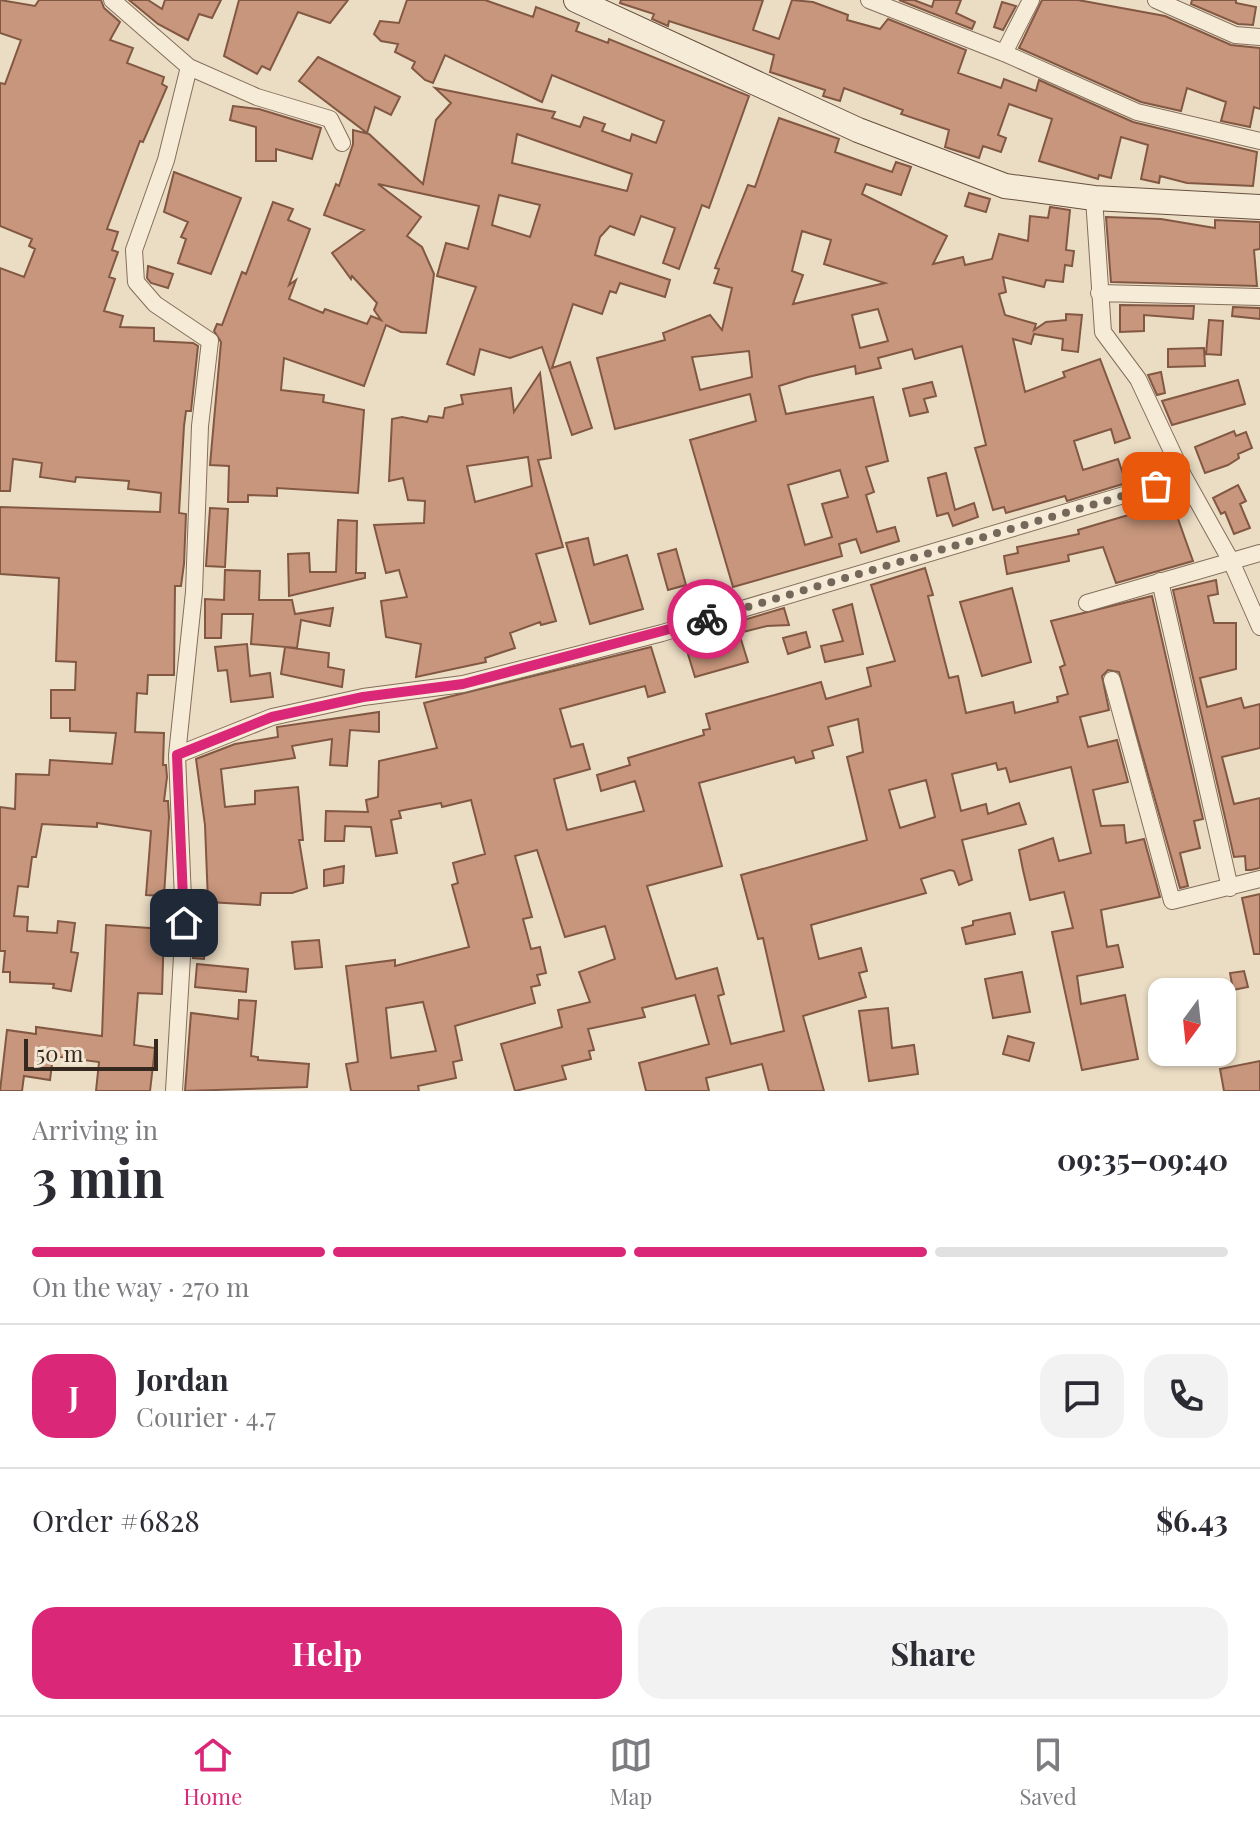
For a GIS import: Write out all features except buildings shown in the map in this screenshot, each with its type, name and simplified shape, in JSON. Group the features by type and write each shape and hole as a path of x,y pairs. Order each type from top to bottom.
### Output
{"street":[{"path":"112,0 189,67 257,97 330,119 342,143"},
{"path":"576,0 858,130 1005,186 1094,198 1260,207"},
{"path":"869,0 1004,53 1137,112 1260,141"},
{"path":"1004,53 1031,0"},
{"path":"1156,0 1235,35 1260,37"},
{"path":"174,1091 184,923 177,755 194,592 200,426 210,341 155,304 136,282 134,250 166,160 189,67"},
{"path":"1094,198 1103,332 1138,379 1184,477 1231,561 1260,627"},
{"path":"1099,293 1260,297"},
{"path":"177,755 272,717 363,697 463,684 662,633 1184,477"},
{"path":"1087,603 1260,553"},
{"path":"1160,581 1230,888"},
{"path":"1112,680 1172,901 1260,879"}],"way so far":[{"path":"707,619 1156,486"}],"route":[{"path":"184,923 177,755 272,717 363,697 463,684 707,619"}]}
